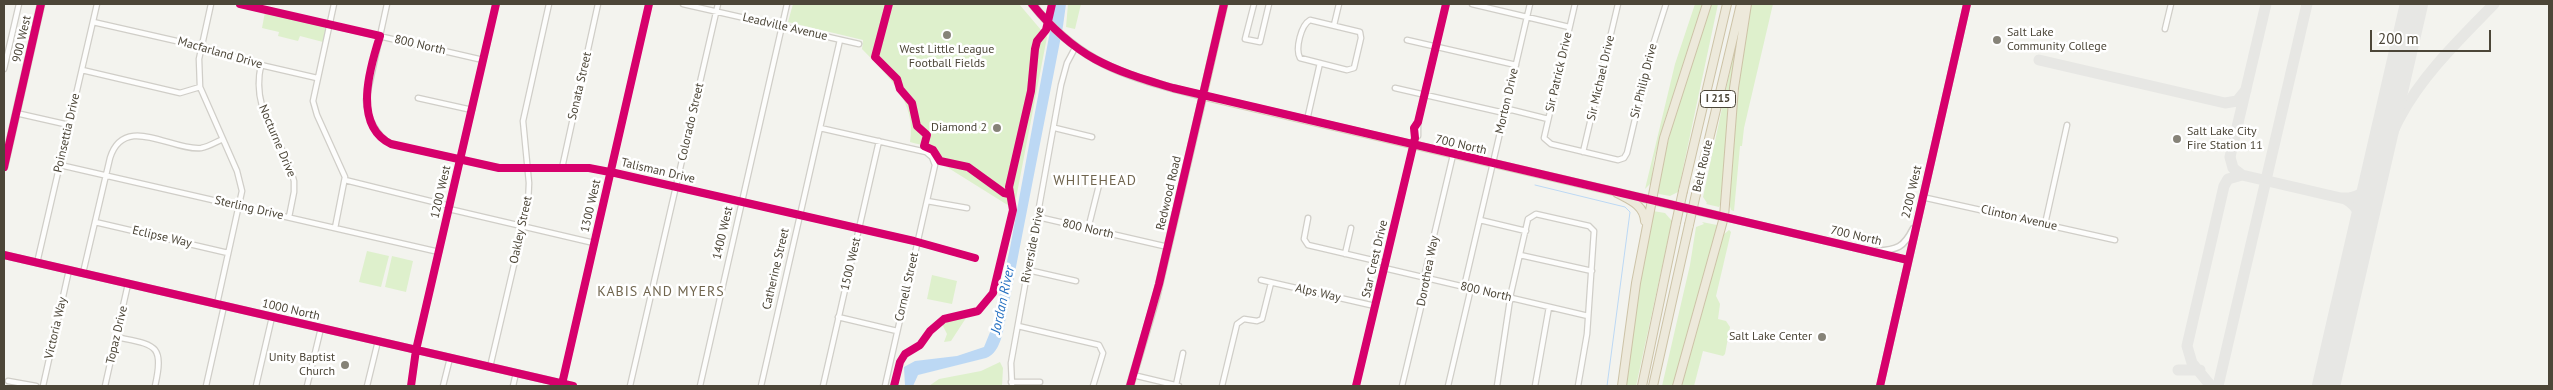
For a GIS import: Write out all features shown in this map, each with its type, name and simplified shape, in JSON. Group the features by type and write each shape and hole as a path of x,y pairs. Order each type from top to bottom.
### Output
{"highway":[{"path":"1622,386 1646,228 1664,138 1707,4"},
{"name":"Belt Route","path":"1642,386 1683,191 1728,4"},
{"name":"Belt Route","path":"1653,386 1740,4"},
{"path":"1677,386 1724,217 1734,88 1748,4"},
{"path":"1617,193 1642,209 1646,228"}],"main road":[{"name":"900 West","path":"4,167 41,4"},
{"name":"700 North","path":"1032,4 1049,24 1075,48 1095,61 1119,72 1203,96 1306,121 1724,217"},
{"name":"Redwood Road","path":"1130,386 1148,330 1224,4"}],"street":[{"path":"4,70 19,4"},
{"name":"Poinsettia Drive","path":"37,263 97,4"},
{"path":"211,4 198,68 200,87 241,181 239,206 217,304"},
{"name":"800 North","path":"240,4 484,60"},
{"path":"334,4 317,78 314,106 345,180 335,228"},
{"name":"Talisman Drive","path":"387,4 366,100 368,112 379,135 391,144 499,168 589,168 610,172 800,215 975,258"},
{"name":"1200 West","path":"410,386 416,350 496,4"},
{"name":"Oakley Street","path":"490,367 529,194 523,130 524,113 549,4"},
{"name":"Sonata Street","path":"562,168 598,4"},
{"name":"1300 West","path":"562,384 649,4"},
{"name":"Leadville Avenue","path":"683,4 859,44"},
{"name":"Colorado Street","path":"630,386 718,4"},
{"name":"1400 West","path":"700,386 787,4"},
{"path":"1254,4 1245,39 1260,42 1269,4"},
{"path":"1334,25 1339,4"},
{"name":"Star Crest Drive","path":"1356,386 1415,138 1414,128 1418,122 1446,4"},
{"path":"1472,4 1569,26"},
{"name":"Morton Drive","path":"1464,287 1530,4"},
{"name":"Sir Patrick Drive","path":"1575,4 1548,119 1545,141 1550,144 1584,152"},
{"name":"Sir Michael Drive","path":"1584,152 1618,4"},
{"name":"Sir Philip Drive","path":"1584,152 1618,160 1624,158 1651,51 1666,4"},
{"name":"2200 West","path":"1880,386 1967,4"},
{"path":"2165,29 2171,4"},
{"path":"1308,21 1334,25 1359,31 1362,36 1356,65 1352,69 1300,58 1298,53 1300,43 1304,26 1308,21"},
{"name":"Macfarland Drive","path":"93,22 202,46 261,65 317,78"},
{"name":"Catherine Street","path":"761,386 840,40"},
{"path":"1407,40 1516,65"},
{"name":"Riverside Drive","path":"1011,384 1011,363 1055,128 1062,78 1068,60 1075,48"},
{"path":"1306,121 1320,63"},
{"name":"Nocturne Drive","path":"261,65 258,89 260,105 294,181 294,192 288,218"},
{"path":"82,70 180,92 200,87"},
{"path":"1395,88 1505,112 1512,110 1548,119"},
{"path":"418,98 472,110"},
{"path":"16,113 69,125"},
{"path":"2045,224 2067,125"},
{"path":"820,128 879,141"},
{"path":"1055,128 1092,137"},
{"path":"83,273 113,150 122,140 131,136 145,136 200,148 223,139"},
{"name":"Cornell Street","path":"879,141 926,152 933,159 935,166 885,386"},
{"name":"1500 West","path":"823,386 879,141"},
{"name":"Dorothea Way","path":"1402,386 1426,278 1425,273 1453,155"},
{"name":"Sterling Drive","path":"60,165 439,252"},
{"path":"345,180 449,208 594,243"},
{"path":"1088,229 1100,181"},
{"name":"Clinton Avenue","path":"1922,197 2115,240"},
{"path":"927,201 967,208"},
{"path":"1496,386 1510,298 1526,231 1532,215 1589,226 1594,230 1588,316 1578,386"},
{"name":"800 North","path":"1038,217 1168,247"},
{"name":"700 North","path":"1724,217 1908,260"},
{"name":"800 North","path":"1308,218 1304,236 1305,243 1426,278 1588,316"},
{"path":"1480,220 1526,231"},
{"path":"1869,251 1894,250 1901,247 1907,241 1917,221"},
{"name":"Eclipse Way","path":"95,222 228,252"},
{"path":"1345,254 1351,228"},
{"name":"1000 North","path":"4,255 573,386"},
{"path":"1520,255 1592,270"},
{"name":"Victoria Way","path":"43,386 69,270"},
{"path":"1028,270 1076,281"},
{"name":"Alps Way","path":"1261,280 1375,306"},
{"path":"1222,386 1237,324 1242,320 1257,322 1262,319 1271,282"},
{"name":"Topaz Drive","path":"105,386 128,284"},
{"path":"1448,386 1471,288"},
{"path":"206,386 224,306"},
{"path":"1535,386 1549,307"},
{"path":"256,386 272,317"},
{"path":"838,317 897,331"},
{"path":"1018,326 1101,346 1103,353 1093,386"},
{"path":"308,386 321,328"},
{"path":"116,337 146,344 155,349 160,362 155,386"},
{"path":"367,386 378,341"},
{"path":"1134,376 1177,386 1183,353"},
{"path":"443,386 450,358"},
{"path":"513,386 516,373"},
{"path":"8,381 36,386"},
{"path":"1011,384 1040,382"}],"green space":[{"path":"793,4 1019,4 1047,37 1014,209 942,164 937,154 930,148 910,142 911,128 905,102 890,80 862,49 863,40 788,22"},
{"path":"1068,4 1081,4 1075,29 1066,27"},
{"path":"1695,4 1704,4 1665,119 1654,160 1651,183 1645,189 1675,64"},
{"path":"1711,4 1718,4 1678,192 1670,196 1659,194 1657,190 1675,112"},
{"path":"1751,4 1773,4 1744,128 1742,146 1740,146 1734,211 1731,210 1729,203 1735,128"},
{"path":"265,12 322,25 326,29 323,42 300,36 298,41 278,36 279,32 262,28"},
{"path":"1736,56 1721,203 1719,207 1706,204 1703,197 1733,57"},
{"path":"1653,211 1665,213 1672,221 1636,386 1625,386 1644,253"},
{"path":"1702,222 1717,225 1717,228 1673,386 1662,386 1690,265 1696,227 1704,224"},
{"path":"1729,230 1731,232 1716,296 1720,304 1718,319 1726,321 1730,327 1725,354 1723,356 1703,351 1694,386 1680,386 1723,235"},
{"path":"367,251 389,256 381,287 359,282"},
{"path":"392,256 413,261 406,292 385,287"},
{"path":"932,275 957,281 952,304 927,299"},
{"path":"966,318 951,341 944,342 947,334 942,324 943,321"},
{"path":"1000,362 1003,368 1002,386 929,386 939,379 981,371"}],"water":[{"name":"Jordan River","path":"1055,4 1066,4 1063,26 1007,313 999,345 986,358 918,375 913,386 905,386 904,367 915,361 957,356 984,347 993,325 1010,248"}],"waterway":[{"path":"1535,185 1625,207 1630,212 1607,386"}],"taxiway":[{"path":"2242,175 2233,168 2230,157 2266,4"},
{"path":"2218,386 2307,4"},
{"path":"2372,188 2384,152 2400,117 2410,101 2443,57 2494,4"},
{"path":"2039,60 2225,103 2237,101 2246,90"},
{"path":"2211,386 2192,363 2187,346 2224,186 2228,179 2242,175 2345,199 2354,206 2359,214 2361,235"},
{"path":"2342,198 2357,196 2367,188 2373,179"},
{"path":"2178,370 2200,370"}],"runway":[{"path":"2326,386 2414,4"}],"cycle path":[{"path":"4,167 41,4"},
{"path":"240,4 380,36 369,79 368,110 371,123 379,135 391,144 499,168 589,168 615,173 914,241 975,258"},
{"path":"411,386 416,350 496,4"},
{"path":"562,384 649,4"},
{"path":"889,4 875,57 897,79 900,89 912,103 917,126 927,135 924,146 933,150 940,161 968,167 1004,193 1009,194"},
{"path":"1032,4 1064,37 1095,59 1130,74 1173,88 1908,260"},
{"path":"894,386 900,362 905,354 920,345 930,331 944,319 978,311 993,293 1013,210 1009,187 1031,91 1035,49 1037,41 1046,30 1052,4"},
{"path":"1130,386 1159,284 1224,4"},
{"path":"1356,386 1415,138 1414,128 1418,122 1446,4"},
{"path":"1880,386 1967,4"},
{"path":"4,255 573,386"}],"place":[{"name":"West Little League Football Fields","path":"947,35"},
{"name":"Salt Lake Community College","path":"1997,40"},
{"name":"Diamond 2","path":"997,128"},
{"name":"Salt Lake City Fire Station 11","path":"2177,139"},
{"name":"Salt Lake Center","path":"1822,337"},
{"name":"Unity Baptist Church","path":"345,365"}],"district":[{"name":"WHITEHEAD","path":"1095,181"},
{"name":"KABIS AND MYERS","path":"661,292"}]}
